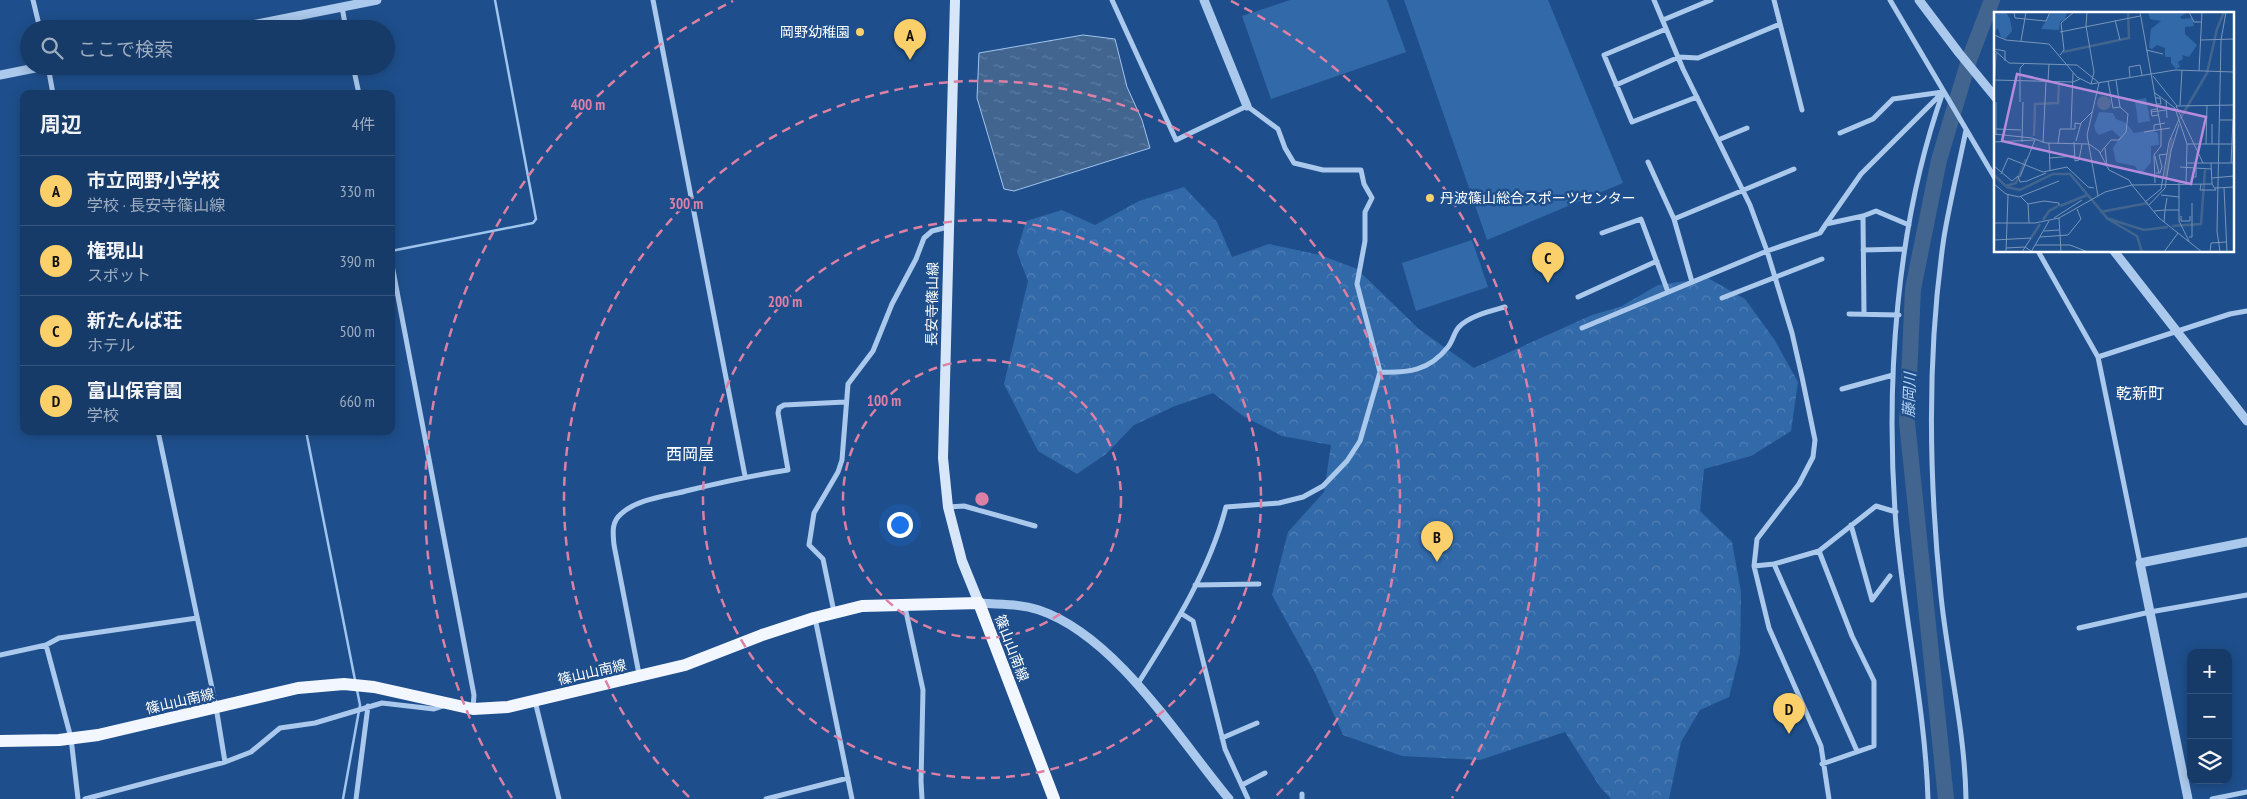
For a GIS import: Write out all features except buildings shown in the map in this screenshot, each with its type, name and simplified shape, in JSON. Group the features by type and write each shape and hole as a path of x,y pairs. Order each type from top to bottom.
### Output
{"main road":[{"name":"長安寺篠山線","path":"955,0 948,227 944,458 948,507 962,562 979,603"},
{"name":"篠山山南線","path":"0,741 98,735 298,688 344,684 367,686 473,709 508,706 640,677 685,665 762,635 814,618 862,606 979,603 1054,799"}],"street":[{"path":"33,0 38,20"},
{"path":"653,0 745,476"},
{"path":"1112,0 1176,140 1247,106"},
{"path":"1137,685 1182,614 1218,536 1226,507 1279,503 1303,497 1323,486 1347,461 1360,441 1380,372 1357,284 1365,241 1365,212 1372,198 1364,184 1361,170 1323,170 1294,163 1278,129 1247,106 1204,0"},
{"path":"1654,0 1697,97 1742,190 1767,250 1792,333 1815,440 1814,457 1800,484 1758,539 1754,566 1770,628 1821,746 1822,764 1830,799"},
{"path":"1663,20 1711,0"},
{"path":"1774,0 1802,110"},
{"path":"1890,0 1945,95 1964,122 1966,130 1994,177"},
{"path":"1919,0 1959,54 1994,96"},
{"path":"277,20 371,1"},
{"path":"342,7 344,20"},
{"path":"1616,85 1679,57 1698,58 1780,24"},
{"path":"1666,28 1604,55 1632,122 1697,97"},
{"path":"0,75 20,71"},
{"path":"48,75 52,90"},
{"path":"356,75 358,90"},
{"path":"1840,133 1873,119 1894,99 1945,95"},
{"path":"1582,328 1767,250 1820,233 1861,174 1945,95"},
{"path":"1928,799 1916,664 1896,512 1893,375 1904,249 1928,136 1945,95"},
{"path":"1718,140 1747,128"},
{"path":"1966,130 1944,236 1933,390 1933,469 1941,597 1962,741 1966,799"},
{"path":"1648,162 1674,219 1692,282"},
{"path":"1674,219 1794,169"},
{"path":"1826,224 1863,216 1876,211 1909,225"},
{"path":"1863,216 1864,314"},
{"path":"1602,233 1641,219 1668,292"},
{"path":"834,613 823,559 809,545 814,513 838,472 842,460 845,402 848,384 874,351 892,304 916,259 924,238 932,231 948,227"},
{"path":"1863,250 1904,249"},
{"path":"2039,252 2098,357 2188,799"},
{"path":"2115,252 2247,421"},
{"path":"1722,298 1822,259"},
{"path":"1578,297 1657,261"},
{"path":"395,281 472,686 473,709"},
{"path":"1380,372 1399,373 1426,368 1449,347 1458,327 1482,314 1504,307"},
{"path":"2098,357 2230,314 2247,311"},
{"path":"1849,314 1899,315"},
{"path":"1842,388 1893,375"},
{"path":"640,677 614,546 612,528 620,514 630,508 659,498 745,476 788,470 778,413 779,408 784,405 845,402"},
{"path":"159,435 198,618 225,762"},
{"path":"948,507 964,506 1035,526"},
{"path":"1754,566 1774,564 1819,551 1876,506 1896,512"},
{"path":"1851,525 1872,600 1890,576"},
{"path":"2140,563 2247,542"},
{"path":"1819,551 1852,636 1874,682 1874,746 1822,764"},
{"path":"1774,564 1857,751"},
{"path":"1195,585 1259,584"},
{"path":"2079,628 2150,612 2247,595"},
{"path":"979,603 1012,605 1039,610 1057,618 1089,638 1120,663 1229,799"},
{"path":"904,604 923,690 920,781 922,799"},
{"path":"1182,614 1193,621 1225,749 1248,799"},
{"path":"0,655 46,645 59,638 198,618"},
{"path":"814,618 852,799"},
{"path":"46,645 72,738 78,799"},
{"path":"535,700 559,799"},
{"path":"85,799 225,762 251,752 280,728 315,723 382,703 434,709 449,705"},
{"path":"356,799 366,707"},
{"path":"1222,738 1257,724"},
{"path":"1242,784 1265,773"},
{"path":"766,799 848,778"},
{"path":"2212,799 2247,792"}],"green space":[{"path":"1290,0 1387,0 1406,52 1271,99 1242,16"},
{"path":"1404,0 1548,0 1623,183 1487,240"},
{"path":"1184,187 1217,222 1232,257 1269,244 1320,255 1357,269 1420,330 1474,368 1592,315 1620,307 1658,285 1708,278 1745,299 1774,339 1798,382 1791,431 1751,456 1704,469 1700,511 1732,542 1741,592 1740,653 1729,697 1700,710 1681,742 1669,799 1611,799 1600,787 1565,732 1480,760 1402,756 1343,735 1315,673 1272,595 1288,532 1324,492 1331,445 1282,436 1243,416 1213,393 1175,406 1134,425 1106,454 1077,474 1038,451 1004,384 1028,281 1017,252 1026,221 1062,210 1095,225 1139,201"},
{"path":"1472,240 1488,287 1416,311 1402,263"}],"water":[{"path":"1083,35 1115,39 1127,87 1142,120 1150,148 1014,191 1004,189 977,98 979,53"}],"waterway":[{"path":"395,250 533,223 536,219 495,0"},
{"name":"藤岡川","path":"1946,799 1907,422 1913,289 1939,160 1969,60 1992,0"},
{"path":"307,435 355,680"},
{"path":"343,799 360,705 357,690"}],"place":[{"name":"岡野幼稚園","path":"860,32"},
{"name":"市立岡野小学校","path":"910,60"},
{"name":"丹波篠山総合スポーツセンター","path":"1430,198"},
{"name":"新たんば荘","path":"1548,283"},
{"name":"権現山","path":"1437,562"},
{"name":"富山保育園","path":"1789,734"}],"district":[{"name":"乾新町","path":"2140,393"},
{"name":"西岡屋","path":"690,454"}]}
